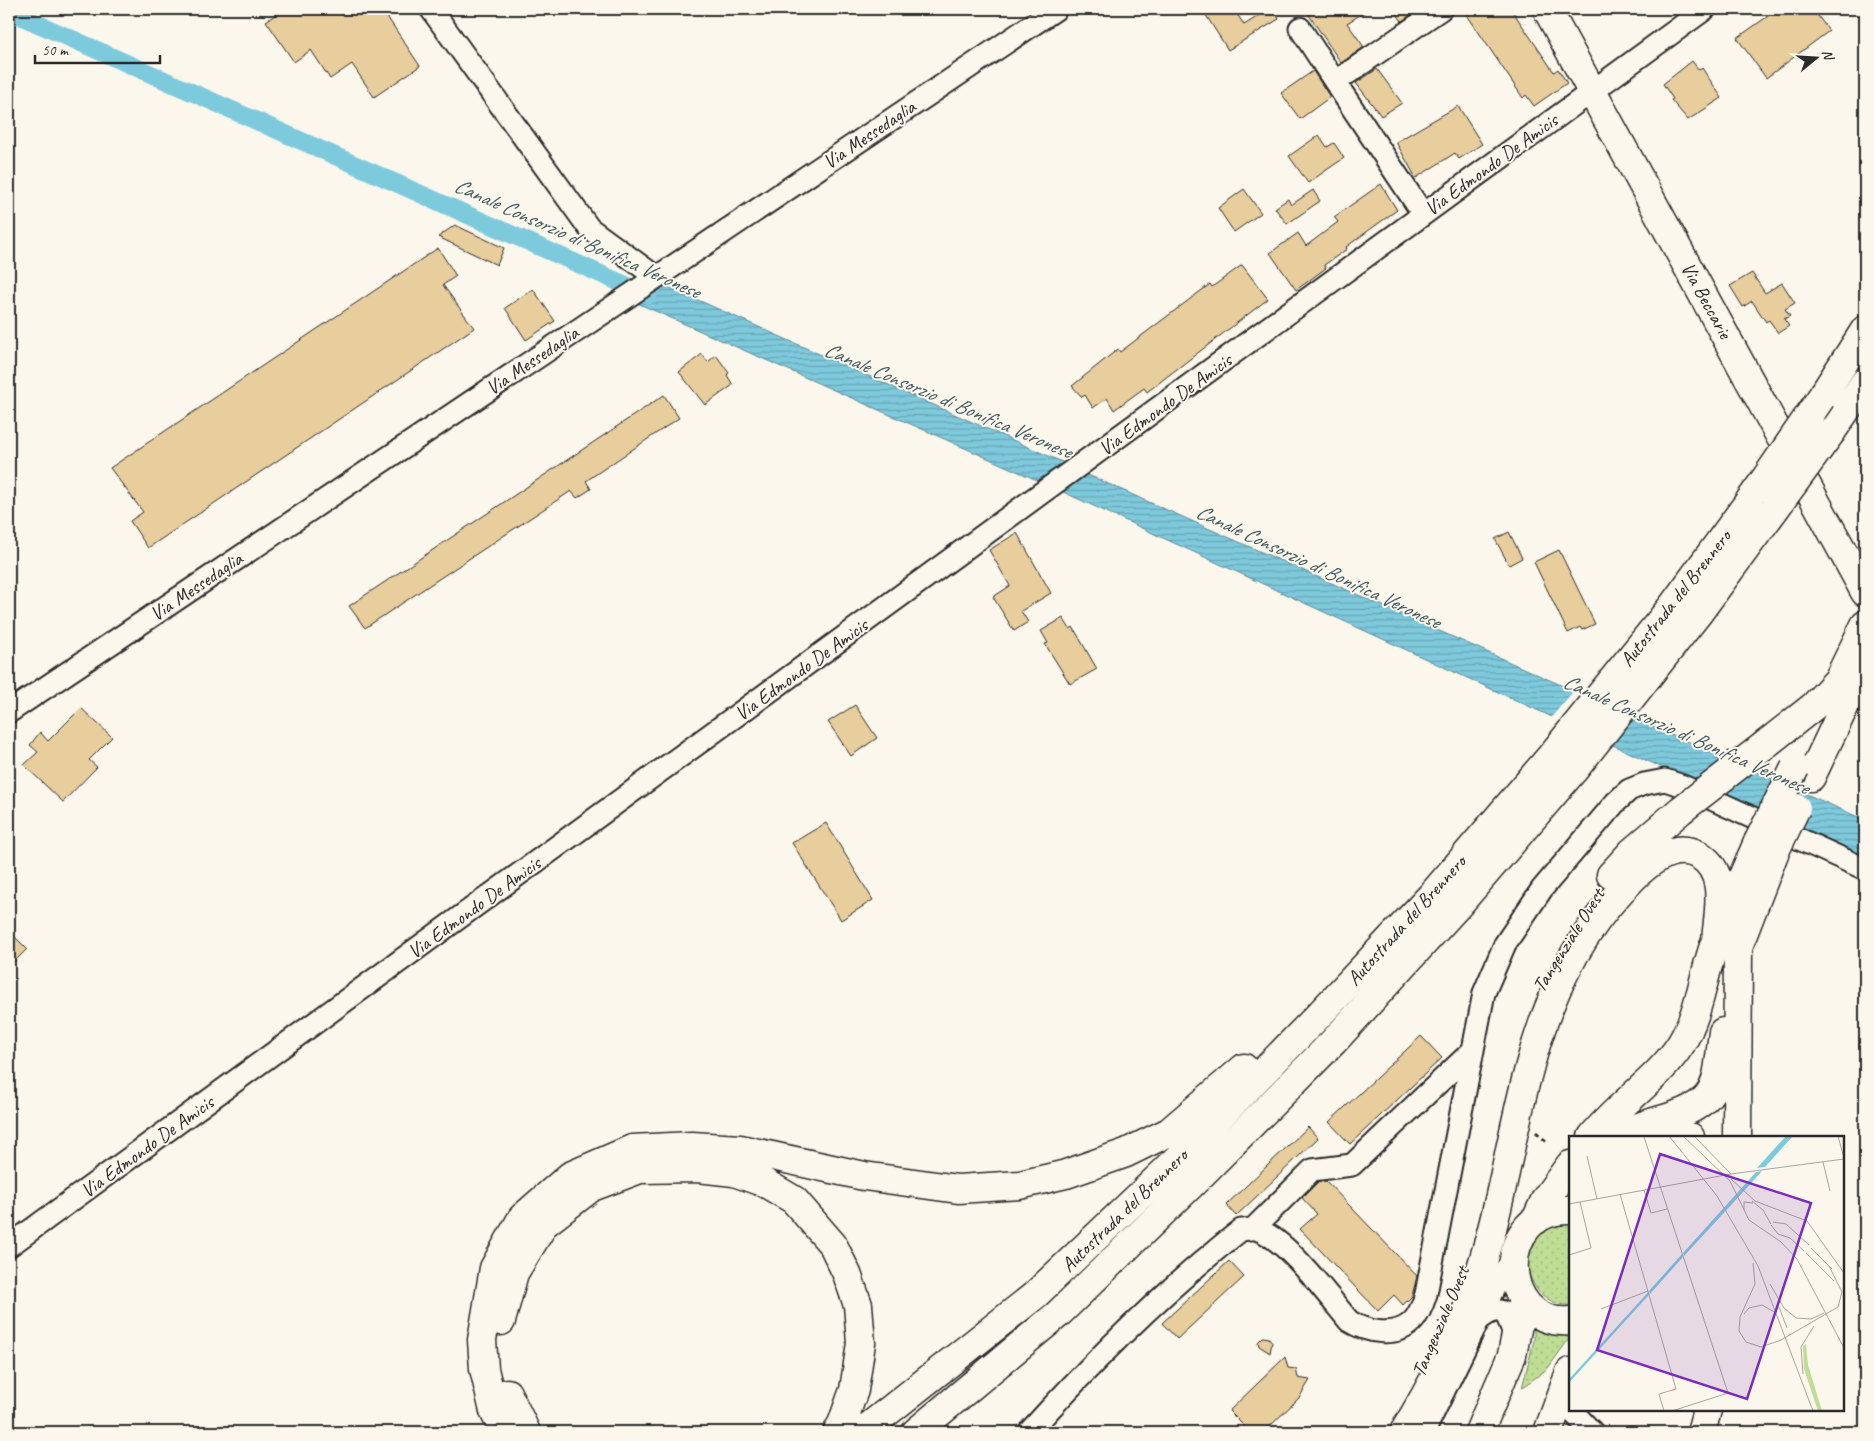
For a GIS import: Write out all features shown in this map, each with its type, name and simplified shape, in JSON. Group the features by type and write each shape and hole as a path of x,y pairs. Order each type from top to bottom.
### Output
{"main road":[{"name":"Via Beccarie","path":"1547,9 1865,592"},
{"name":"Autostrada del Brennero","path":"916,1432 1058,1314 1198,1178 1334,1041 1460,903 1562,764 1613,678 1674,604 1759,488 1865,330"},
{"name":"Autostrada del Brennero","path":"862,1432 1034,1296 1178,1159 1431,896 1562,764 1635,694 1774,510 1865,382"},
{"name":"Tangenziale Ovest","path":"1737,1136 1727,944 1767,847 1853,668 1865,624"},
{"name":"Tangenziale Ovest","path":"1384,1432 1413,1384 1457,1287 1471,1244 1485,1188 1508,1076 1533,995 1554,956 1604,882 1632,852 1681,810 1814,706 1853,668"},
{"path":"1404,1432 1420,1405 1469,1304 1492,1223 1530,1059 1543,1018 1574,954 1607,907 1646,864 1658,857 1684,851 1697,854 1706,860 1719,881 1727,944 1716,1080 1712,1091 1701,1104 1686,1114 1631,1132"},
{"path":"504,1432 494,1411 484,1369 482,1340 494,1268 522,1218 570,1176 632,1149 692,1146 740,1149 864,1176 958,1190 1020,1185 1066,1174 1126,1153 1170,1132 1290,1027 1346,969 1431,896"},
{"path":"1593,1136 1626,1100 1671,1058 1682,1042 1699,998 1727,944"},
{"path":"1631,1132 1663,1126 1688,1136"},
{"path":"1536,1220 1546,1198 1569,1166"},
{"path":"526,1432 508,1395 500,1360 501,1318 514,1273 544,1224 592,1188 640,1169 698,1168 734,1172 765,1183 794,1200 833,1245 847,1274 858,1305 861,1343 854,1390 842,1424 837,1432"},
{"path":"1569,1210 1548,1213 1536,1220 1525,1230 1517,1242 1513,1260 1516,1286 1523,1298 1542,1315 1569,1321"},
{"path":"1479,1432 1512,1355 1523,1298"},
{"path":"946,1432 953,1422 1058,1314"},
{"path":"1548,1432 1567,1405 1569,1383"},
{"path":"1701,1432 1707,1411"},
{"path":"1715,1432 1720,1411"}],"street":[{"path":"431,9 589,228 656,277"},
{"name":"Via Messedaglia","path":"9,712 1056,9"},
{"path":"1335,82 1441,9"},
{"name":"Via Edmondo De Amicis","path":"9,1246 1705,9"},
{"path":"1300,28 1423,214"},
{"path":"1029,1432 1082,1373 1151,1308 1241,1230 1254,1228 1284,1247 1349,1320 1360,1328 1386,1331 1399,1329 1411,1323 1420,1312 1426,1294 1484,993 1505,944 1542,889 1615,803 1629,790 1644,784 1665,780 1683,786 1865,869"},
{"path":"1254,1228 1312,1170 1352,1165 1472,1051"},
{"path":"1424,1432 1499,1278 1513,1260"},
{"path":"1480,1319 1491,1310 1498,1309 1507,1318 1516,1341"},
{"path":"1573,1411 1592,1432"}],"path":[{"path":"1536,1132 1548,1142"}],"green space":[{"path":"1560,1224 1569,1224 1569,1305 1558,1304 1547,1299 1532,1282 1528,1260 1531,1249 1537,1238 1547,1230"},
{"path":"1537,1328 1552,1334 1568,1336 1569,1339 1548,1368 1522,1388 1534,1340 1534,1329"}],"water":[{"path":"662,284 1071,466 1046,484 637,303"},
{"path":"1086,474 1865,820 1865,861 1061,491"}],"pier":[{"path":"1576,688 1632,713 1606,745 1550,719"}],"building":[{"path":"284,9 382,9 420,66 374,97 352,64 330,79 311,50 294,62 266,21"},
{"path":"1202,9 1234,9 1244,25 1270,9 1273,9 1279,19 1228,50"},
{"path":"1305,9 1370,9 1347,23 1364,47 1341,63"},
{"path":"1393,9 1419,9 1402,21"},
{"path":"1463,9 1511,9 1554,72 1558,69 1567,83 1534,106 1526,95 1523,98"},
{"path":"1778,9 1813,9 1829,31 1766,78 1737,38"},
{"path":"1692,61 1699,70 1702,68 1722,98 1688,120 1671,100 1673,99 1663,84"},
{"path":"1377,69 1402,103 1381,116 1356,83"},
{"path":"1313,71 1330,97 1300,119 1281,93"},
{"path":"1458,106 1482,144 1459,159 1455,153 1416,178 1396,142"},
{"path":"1319,135 1327,147 1334,143 1344,158 1308,183 1289,156"},
{"path":"1381,184 1397,210 1346,247 1347,249 1324,265 1326,268 1296,290 1270,253 1298,233 1306,246 1338,222 1334,217"},
{"path":"1244,189 1261,213 1234,232 1218,208"},
{"path":"1313,190 1320,201 1287,224 1275,208 1288,199 1291,205"},
{"path":"455,225 504,248 497,265 438,237"},
{"path":"438,248 456,276 443,285 474,328 148,548 130,521 143,512 110,468"},
{"path":"1242,265 1268,299 1147,392 1144,388 1114,410 1107,398 1093,408 1085,395 1082,397 1072,386 1118,349 1120,352 1210,284 1212,287"},
{"path":"1752,273 1765,293 1782,283 1795,303 1785,309 1790,316 1784,319 1789,326 1778,333 1769,320 1766,322 1752,301 1743,307 1730,286"},
{"path":"533,289 555,321 526,340 505,308"},
{"path":"702,354 708,362 716,355 729,373 727,375 733,385 705,405 679,372"},
{"path":"664,395 679,418 586,481 591,489 577,498 571,491 365,628 349,606"},
{"path":"1509,532 1522,558 1509,565 1495,539"},
{"path":"1017,533 1051,593 1021,611 1028,622 1014,631 993,597 1010,586 989,550"},
{"path":"1559,550 1595,624 1582,630 1580,627 1568,633 1534,562"},
{"path":"1063,618 1070,629 1073,627 1097,669 1070,684 1045,644 1048,643 1041,631"},
{"path":"855,705 877,738 851,756 828,722"},
{"path":"81,708 112,737 89,760 97,767 63,802 24,765 38,752 30,745 40,732 48,741"},
{"path":"826,823 873,900 841,920 792,843"},
{"path":"9,931 27,949 9,967"},
{"path":"1421,1036 1442,1058 1350,1144 1329,1122"},
{"path":"1308,1127 1318,1138 1236,1216 1226,1205"},
{"path":"1326,1181 1417,1276 1412,1296 1403,1305 1394,1295 1378,1311 1300,1229 1317,1214 1302,1198 1318,1182"},
{"path":"1229,1261 1244,1277 1177,1339 1162,1323"},
{"path":"1263,1337 1269,1338 1272,1342 1270,1353 1259,1346 1258,1342"},
{"path":"1285,1357 1288,1368 1296,1369 1298,1378 1310,1380 1299,1398 1264,1432 1250,1432 1229,1411"}],"waterway":[{"name":"Canale Consorzio di Bonifica Veronese","path":"9,11 648,295"}]}
